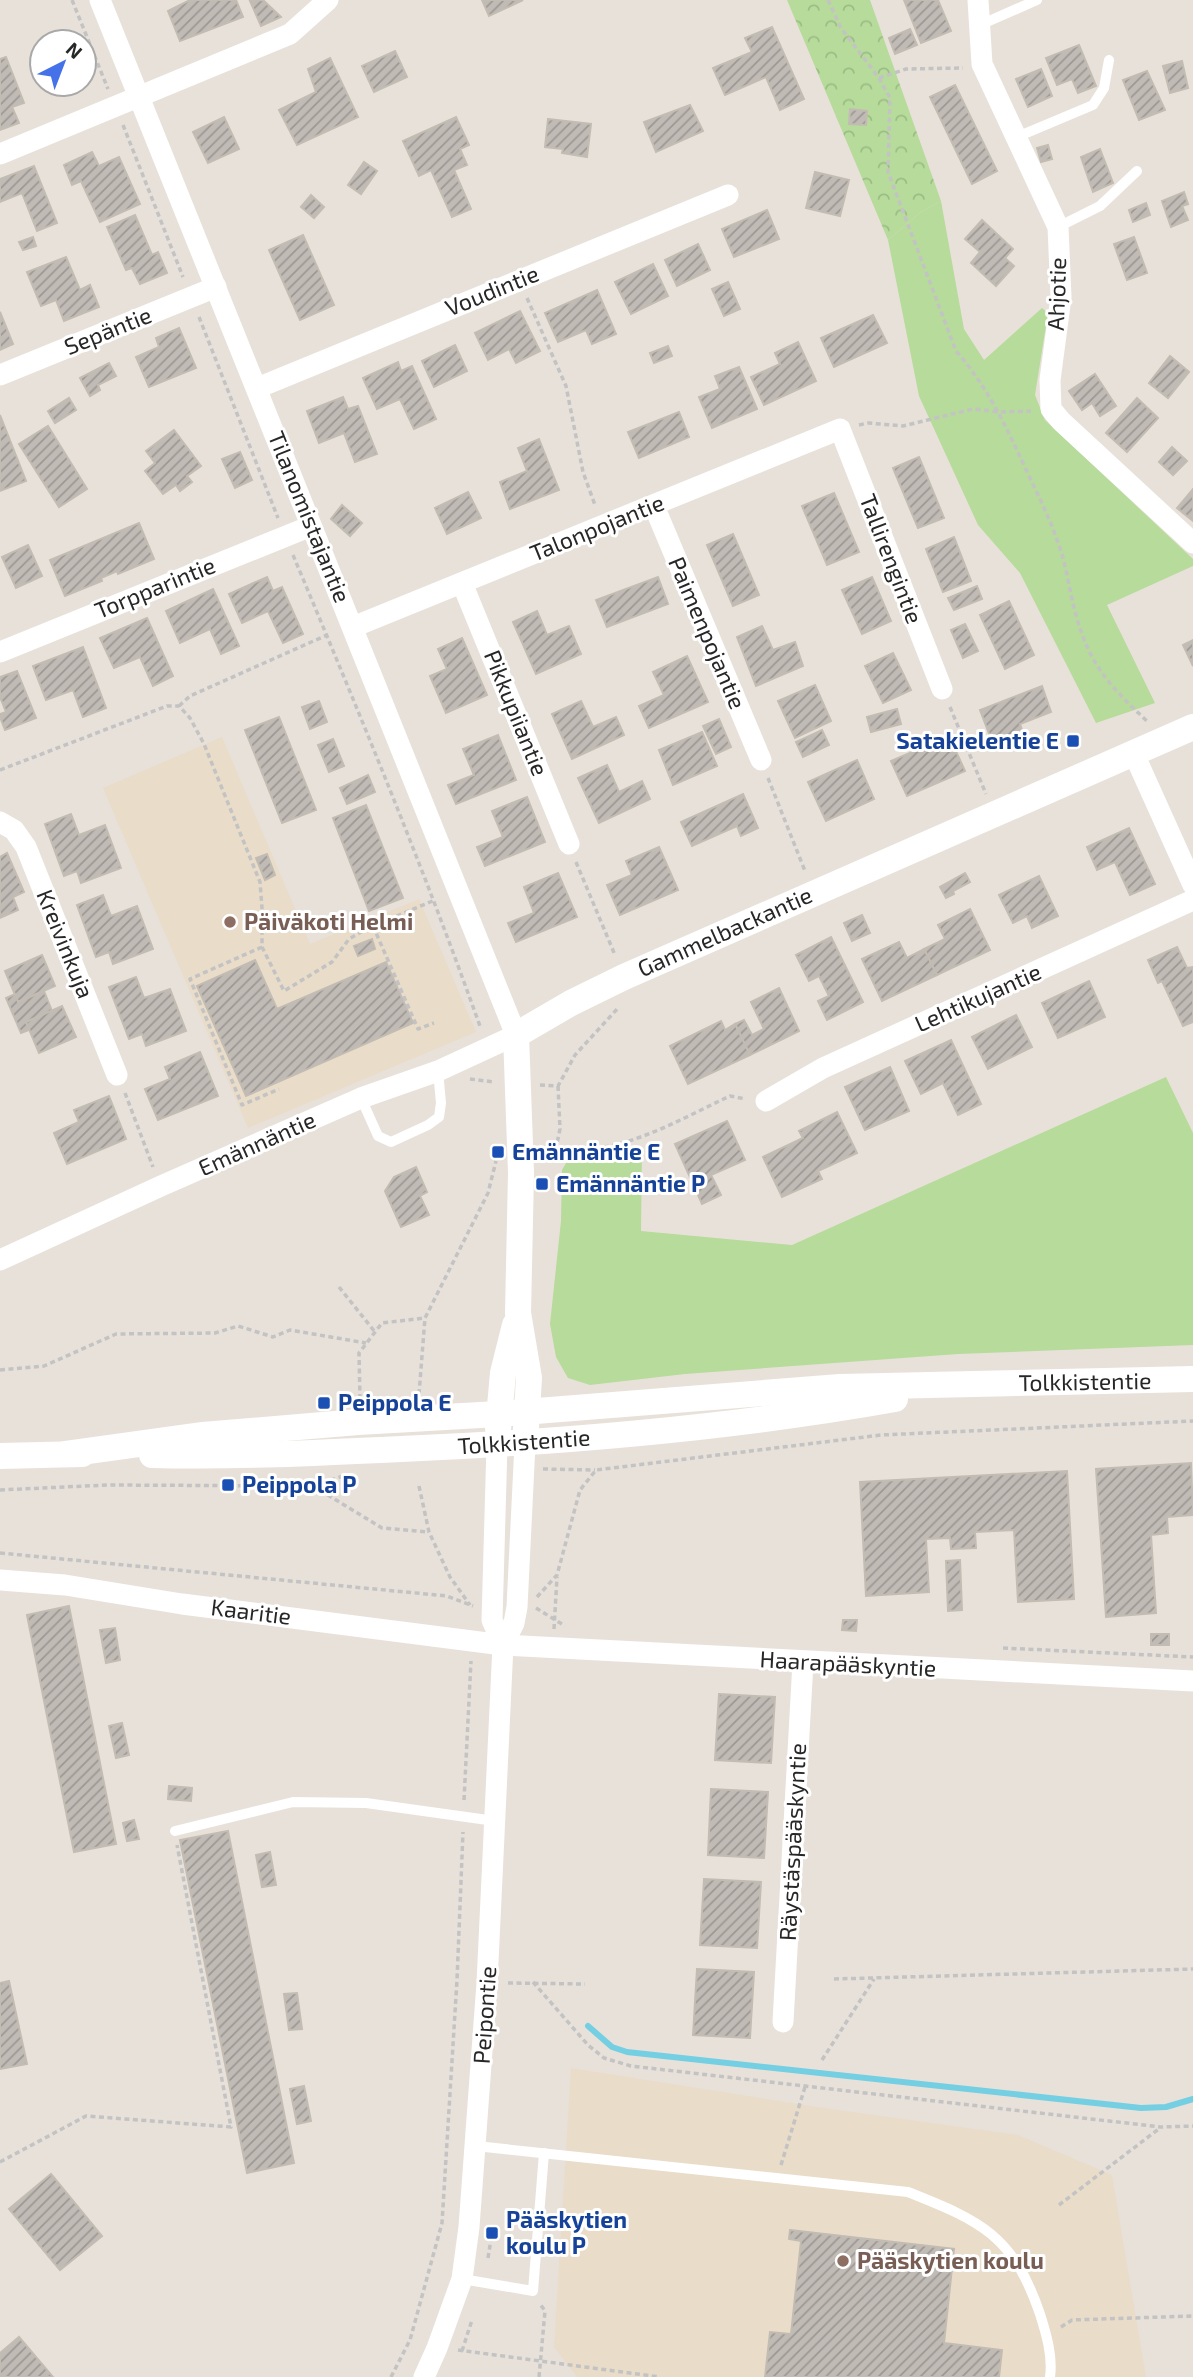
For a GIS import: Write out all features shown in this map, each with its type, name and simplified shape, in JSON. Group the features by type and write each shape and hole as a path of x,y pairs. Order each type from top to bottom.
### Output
{"street":[{"name":"Tilanomistajantie","path":"100,0 516,1035"},
{"path":"0,154 290,34 328,0"},
{"name":"Ahjotie","path":"978,0 982,64 1058,228 1061,298 1050,380 1051,409"},
{"name":"Voudintie","path":"257,388 728,195"},
{"name":"Sepäntie","path":"0,375 216,287"},
{"path":"1051,409 1193,543"},
{"name":"Talonpojantie","path":"354,627 840,429"},
{"name":"Tallirengintie","path":"840,429 942,689"},
{"name":"Paimenpojantie","path":"654,506 761,760"},
{"name":"Torpparintie","path":"0,652 312,526"},
{"name":"Pikkupiiantie","path":"462,583 569,844"},
{"name":"Gammelbackantie","path":"516,1035 571,1003 624,977 1193,727"},
{"path":"1134,754 1193,886"},
{"name":"Kreivinkuja","path":"0,822 14,830 26,847 117,1075"},
{"name":"Lehtikujantie","path":"766,1101 823,1068 1193,900"},
{"path":"516,1035 502,1086 521,1173 518,1313 529,1378 525,1444"},
{"name":"Emännäntie","path":"0,1260 361,1098 438,1071 489,1050 516,1035"},
{"path":"497,1445 503,1373 518,1313"},
{"name":"Tolkkistentie","path":"66,1454 203,1435 840,1387 1193,1379"},
{"name":"Tolkkistentie","path":"0,1456 204,1456 525,1444 714,1425 832,1409 978,1384"},
{"name":"Peipontie","path":"424,2377 462,2279 477,2146 503,1646 522,1606 525,1444"},
{"name":"Peipontie","path":"497,1445 492,1620 503,1646"},
{"name":"Kaaritie","path":"0,1580 65,1585 182,1604 503,1646"},
{"name":"Haarapääskyntie","path":"503,1646 1193,1681"},
{"name":"Räystäspääskyntie","path":"783,2022 803,1662"}],"lane":[{"path":"979,25 1037,0"},
{"path":"1017,137 1093,105 1104,88 1109,60"},
{"path":"1058,228 1100,206 1138,171"},
{"path":"361,1098 379,1136 391,1142 439,1117 441,1103 438,1071"},
{"path":"175,1831 293,1802 366,1803 495,1821"},
{"path":"477,2146 908,2192 953,2210 992,2233 1011,2253 1031,2288 1047,2335 1050,2377"},
{"path":"462,2279 533,2291 544,2153"}],"path":[{"path":"72,0 285,536 435,900 502,1086"},
{"path":"828,0 841,28 879,78 890,98 888,172 956,351 977,375 1000,412 1059,543 1076,616 1091,654 1115,692 1149,724 1160,742"},
{"path":"879,78 906,69 964,68 982,64"},
{"path":"519,280 566,386 583,472 603,525"},
{"path":"840,429 868,423 904,426 973,409 1000,412 1051,409"},
{"path":"0,770 167,706 179,706 190,696 327,635"},
{"path":"942,689 994,814"},
{"path":"179,706 190,718 204,744 260,882 261,947 284,991 331,962 349,939 435,900"},
{"path":"761,760 814,892"},
{"path":"569,844 624,977"},
{"path":"373,926 418,1029 434,1023"},
{"path":"261,947 190,979 242,1105 279,1089"},
{"path":"621,1005 575,1055 558,1086 559,1129 556,1148 575,1151 602,1149 637,1138 730,1096 766,1101"},
{"path":"438,1071 502,1086 558,1086"},
{"path":"117,1075 161,1186"},
{"path":"419,1394 425,1318 488,1193 498,1152"},
{"path":"339,1287 375,1332"},
{"path":"360,1402 359,1353 366,1343 382,1323 425,1318"},
{"path":"0,1370 44,1366 116,1334 215,1333 238,1325 273,1337 290,1330 366,1343"},
{"path":"554,1648 557,1575 580,1490 596,1470 881,1435 1193,1421"},
{"path":"313,1486 382,1528 429,1532"},
{"path":"391,2377 410,2340 442,2223 457,1980 472,1640 470,1606 450,1577 429,1532 419,1486"},
{"path":"0,1553 447,1596 470,1606 493,1607"},
{"path":"522,1606 557,1575"},
{"path":"522,1606 542,1610 563,1625 576,1626"},
{"path":"998,1648 1193,1657"},
{"path":"0,2162 86,2116 231,2127 175,1831"},
{"path":"834,1979 1193,1969"},
{"path":"822,2060 874,1979"},
{"path":"585,1984 533,1982 588,2045 604,2058 631,2066 1161,2127 1193,2126"},
{"path":"778,2178 805,2087"},
{"path":"1059,2205 1161,2127"},
{"path":"533,2291 545,2311 538,2377"},
{"path":"1047,2335 1072,2320 1193,2316"},
{"path":"437,2348 660,2377"}],"shaded area":[{"name":"Päiväkoti Helmi","path":"222,737 310,944 419,899 476,1032 248,1128 103,788"},
{"name":"Pääskytien koulu","path":"571,2068 817,2107 1018,2135 1112,2175 1146,2377 577,2377 554,2347"}],"green space":[{"path":"787,0 870,0 941,201 921,212 888,240"},
{"path":"941,201 964,329 984,360 1042,308 1048,313 1035,395 1045,420 1193,559 1193,566 1107,605 1155,703 1096,723 1020,573 978,525 919,396 888,240 921,212"},
{"path":"1166,1077 1193,1133 1193,1345 958,1354 685,1374 590,1385 568,1378 556,1357 550,1324 561,1221 562,1170 569,1158 604,1157 642,1146 641,1231 792,1245"}],"building":[{"path":"190,0 236,0 243,17 180,41 168,11"},
{"path":"263,0 281,17 261,26 250,1"},
{"path":"482,0 523,0 489,16"},
{"path":"904,0 938,0 951,31 921,43"},
{"path":"772,27 804,99 780,110 766,77 725,95 713,68 752,52 745,38"},
{"path":"910,29 917,45 895,54 889,38"},
{"path":"1079,45 1096,86 1078,93 1072,79 1057,85 1046,58"},
{"path":"395,51 407,77 374,92 362,66"},
{"path":"6,57 24,103 12,107 19,123 0,130 0,59"},
{"path":"330,58 358,117 297,145 279,110 316,92 308,69"},
{"path":"1182,61 1188,88 1170,93 1163,66"},
{"path":"1041,69 1052,96 1028,107 1016,79"},
{"path":"1147,71 1165,110 1139,120 1123,80"},
{"path":"955,85 997,171 972,184 930,97"},
{"path":"690,105 703,131 656,152 644,122"},
{"path":"850,109 867,111 866,125 849,124"},
{"path":"224,117 239,149 208,163 193,132"},
{"path":"456,117 469,145 460,149 467,165 454,170 471,209 452,217 431,170 419,176 403,141"},
{"path":"548,119 591,124 587,157 562,153 563,149 545,147"},
{"path":"1048,145 1052,159 1041,162 1037,148"},
{"path":"1100,149 1113,183 1093,192 1081,157"},
{"path":"92,152 99,166 119,157 140,204 100,222 81,181 72,185 64,165"},
{"path":"364,162 377,171 361,194 348,185"},
{"path":"34,166 57,223 37,231 22,193 0,202 0,179"},
{"path":"815,172 849,180 840,216 806,208"},
{"path":"1184,192 1188,204 1182,206 1188,220 1171,227 1162,201"},
{"path":"311,195 324,207 314,218 301,207"},
{"path":"1146,203 1150,215 1133,222 1129,210"},
{"path":"767,210 779,239 734,257 722,229"},
{"path":"135,215 152,255 158,252 167,273 140,284 132,268 126,270 107,227"},
{"path":"982,220 1013,249 1005,258 1014,266 996,286 971,263 980,252 965,239"},
{"path":"303,235 334,305 300,320 269,250"},
{"path":"33,237 36,246 23,250 19,242"},
{"path":"1134,237 1147,273 1127,280 1114,244"},
{"path":"698,244 710,270 677,286 665,260"},
{"path":"66,257 80,290 90,285 99,307 64,321 56,300 41,306 27,272"},
{"path":"653,264 668,296 631,314 615,282"},
{"path":"728,282 740,309 724,316 712,289"},
{"path":"597,290 616,334 592,344 586,330 558,342 545,313"},
{"path":"520,311 540,351 516,363 509,349 488,360 475,333"},
{"path":"0,312 13,344 0,350"},
{"path":"873,315 887,343 834,367 821,338"},
{"path":"179,328 196,368 149,387 136,357 159,347 156,338"},
{"path":"798,342 816,381 764,405 751,377 780,364 775,353"},
{"path":"455,345 467,371 434,387 422,361"},
{"path":"668,346 672,356 654,363 650,353"},
{"path":"1170,356 1189,372 1168,398 1149,383"},
{"path":"398,362 401,371 412,366 436,419 414,429 400,399 377,409 363,378"},
{"path":"109,363 116,376 98,385 100,390 90,396 80,378"},
{"path":"739,367 757,409 712,428 699,397 720,389 715,376"},
{"path":"1095,374 1116,406 1100,416 1092,403 1082,410 1069,391"},
{"path":"343,397 348,409 358,406 377,454 355,462 344,433 319,443 307,411"},
{"path":"69,398 76,410 55,423 48,411"},
{"path":"1137,398 1158,418 1127,452 1106,433"},
{"path":"679,412 689,437 639,458 628,432"},
{"path":"0,415 26,481 0,491"},
{"path":"48,426 87,489 59,507 19,444"},
{"path":"174,430 201,466 187,476 192,482 180,491 176,485 163,494 145,471 155,463 146,451"},
{"path":"539,439 559,490 510,509 500,482 527,471 518,448"},
{"path":"1172,447 1187,461 1173,475 1159,462"},
{"path":"240,452 252,480 235,488 222,459"},
{"path":"919,457 944,518 918,528 893,468"},
{"path":"1193,489 1193,521 1177,508"},
{"path":"468,492 481,518 447,534 435,508"},
{"path":"834,493 859,552 827,565 802,506"},
{"path":"342,505 362,523 350,536 331,519"},
{"path":"139,523 154,559 118,574 117,571 101,578 102,581 65,596 50,560"},
{"path":"733,534 759,595 733,606 707,545"},
{"path":"954,537 971,581 943,592 926,549"},
{"path":"28,545 42,576 16,588 2,557"},
{"path":"267,577 273,591 282,587 303,634 283,643 268,611 242,623 229,594"},
{"path":"658,577 668,604 607,627 596,600"},
{"path":"872,577 891,621 862,634 842,590"},
{"path":"977,586 982,599 954,610 948,598"},
{"path":"213,589 239,646 221,654 210,629 180,643 166,611"},
{"path":"1009,601 1034,655 1005,669 980,615"},
{"path":"537,611 547,635 569,626 581,654 536,674 513,622"},
{"path":"147,618 173,676 153,686 140,657 114,668 100,638"},
{"path":"965,624 978,651 963,658 951,630"},
{"path":"762,626 773,650 795,642 803,666 756,686 737,637"},
{"path":"462,638 487,695 446,713 430,676 447,669 438,649"},
{"path":"1193,640 1193,666 1183,645"},
{"path":"83,647 106,708 83,717 73,690 46,700 33,666"},
{"path":"893,653 911,690 883,703 865,666"},
{"path":"687,656 708,702 649,728 639,706 664,695 653,672"},
{"path":"17,671 36,718 5,730 0,717 0,714 6,712 0,697 0,677"},
{"path":"815,685 831,721 795,738 778,701"},
{"path":"1042,686 1051,712 1020,724 1023,733 993,744 980,710"},
{"path":"319,701 327,722 310,729 302,707"},
{"path":"581,701 593,727 616,717 624,735 572,759 552,714"},
{"path":"897,709 901,724 871,732 867,717"},
{"path":"279,717 316,810 282,823 245,730"},
{"path":"719,719 731,747 716,754 703,726"},
{"path":"822,730 829,745 803,757 796,742"},
{"path":"702,732 717,766 673,785 659,750"},
{"path":"498,735 516,780 456,804 448,785 474,775 463,749"},
{"path":"949,736 965,771 907,796 891,761"},
{"path":"333,739 344,766 329,772 318,745"},
{"path":"857,760 874,799 826,821 808,782"},
{"path":"607,765 619,792 642,781 650,799 599,823 578,778"},
{"path":"368,775 375,792 347,804 340,788"},
{"path":"743,794 758,828 741,836 737,826 692,846 681,822"},
{"path":"527,797 545,842 485,866 477,847 503,837 492,811"},
{"path":"366,805 403,898 369,911 333,818"},
{"path":"71,814 79,835 105,825 121,868 81,883 77,871 64,876 45,824"},
{"path":"1129,828 1155,884 1130,895 1115,862 1097,870 1087,847"},
{"path":"659,847 678,890 620,915 607,885 632,875 626,861"},
{"path":"7,853 24,892 13,897 18,910 0,918 0,857"},
{"path":"267,854 275,875 265,880 256,858"},
{"path":"558,873 577,917 516,942 508,923 534,913 524,887"},
{"path":"965,873 970,882 946,898 940,887"},
{"path":"1039,876 1058,916 1032,928 1027,916 1013,923 999,895"},
{"path":"103,895 111,916 137,906 153,949 113,964 109,952 96,957 77,905"},
{"path":"970,909 990,950 937,975 924,949 945,939 938,925"},
{"path":"862,915 870,933 852,941 844,923"},
{"path":"831,937 863,1002 827,1020 818,1001 829,996 819,976 809,981 796,955"},
{"path":"372,939 375,949 358,956 354,946"},
{"path":"899,942 907,958 924,949 937,975 882,1001 862,959"},
{"path":"1177,947 1187,968 1193,967 1193,1022 1183,1026 1162,981 1158,983 1148,960"},
{"path":"42,955 55,986 18,1002 5,971"},
{"path":"255,960 277,1009 386,962 413,1023 246,1096 197,986"},
{"path":"136,977 144,998 170,989 186,1031 146,1046 142,1034 129,1039 109,987"},
{"path":"1089,981 1105,1017 1058,1038 1042,1003"},
{"path":"779,988 799,1031 750,1055 735,1024 744,1020 752,1035 764,1029 751,1002"},
{"path":"44,991 52,1011 26,1022 29,1030 21,1033 6,998 15,994 18,1002"},
{"path":"62,1006 76,1037 39,1053 26,1022"},
{"path":"1016,1015 1032,1047 988,1069 972,1037"},
{"path":"721,1021 725,1030 735,1024 750,1055 688,1084 670,1046"},
{"path":"951,1040 981,1104 958,1115 943,1083 921,1094 905,1061"},
{"path":"200,1052 218,1096 158,1120 145,1089 170,1079 165,1067"},
{"path":"890,1067 909,1111 865,1130 845,1087"},
{"path":"109,1096 126,1139 67,1164 54,1133 79,1122 74,1110"},
{"path":"837,1112 857,1153 818,1171 822,1179 782,1197 763,1157 803,1138 799,1131"},
{"path":"727,1121 745,1160 711,1175 721,1195 702,1204 675,1144"},
{"path":"416,1167 427,1192 420,1196 429,1215 401,1227 385,1191 394,1177"},
{"path":"1191,1463 1193,1515 1167,1517 1168,1533 1151,1535 1156,1613 1106,1617 1096,1469"},
{"path":"1067,1471 1074,1599 1018,1602 1014,1530 975,1532 976,1548 951,1549 950,1538 926,1539 929,1592 866,1596 860,1482"},
{"path":"960,1560 962,1610 948,1611 946,1561"},
{"path":"69,1606 116,1844 74,1852 27,1615"},
{"path":"843,1620 857,1620 856,1631 842,1630"},
{"path":"115,1628 120,1660 106,1663 100,1630"},
{"path":"1151,1634 1169,1634 1169,1645 1151,1645"},
{"path":"719,1694 775,1697 771,1763 715,1760"},
{"path":"122,1723 129,1755 116,1758 109,1726"},
{"path":"169,1786 192,1788 191,1801 168,1799"},
{"path":"711,1789 768,1792 764,1858 708,1855"},
{"path":"134,1820 139,1839 127,1841 123,1823"},
{"path":"228,1831 294,2163 247,2173 180,1840"},
{"path":"270,1852 276,1885 262,1887 256,1855"},
{"path":"704,1879 761,1882 757,1948 700,1945"},
{"path":"697,1969 754,1972 750,2038 693,2035"},
{"path":"9,1981 27,2064 0,2069 0,1983"},
{"path":"297,1993 302,2029 289,2030 284,1994"},
{"path":"304,2086 311,2121 297,2124 290,2089"},
{"path":"51,2174 102,2236 60,2270 9,2209"},
{"path":"790,2230 954,2249 944,2343 1002,2350 999,2377 765,2377 770,2332 791,2334 801,2241 789,2239"},
{"path":"19,2337 53,2377 0,2377 0,2353"}],"waterway":[{"path":"588,2026 612,2047 627,2052 1141,2108 1166,2107 1193,2099"}],"place":[{"name":"Satakielentie E","path":"1073,741"},
{"name":"Päiväkoti Helmi","path":"230,922"},
{"name":"Emännäntie E","path":"498,1152"},
{"name":"Emännäntie P","path":"542,1184"},
{"name":"Peippola E","path":"324,1403"},
{"name":"Peippola P","path":"228,1485"},
{"name":"Pääskytien koulu P","path":"492,2233"},
{"name":"Pääskytien koulu","path":"843,2261"}]}
